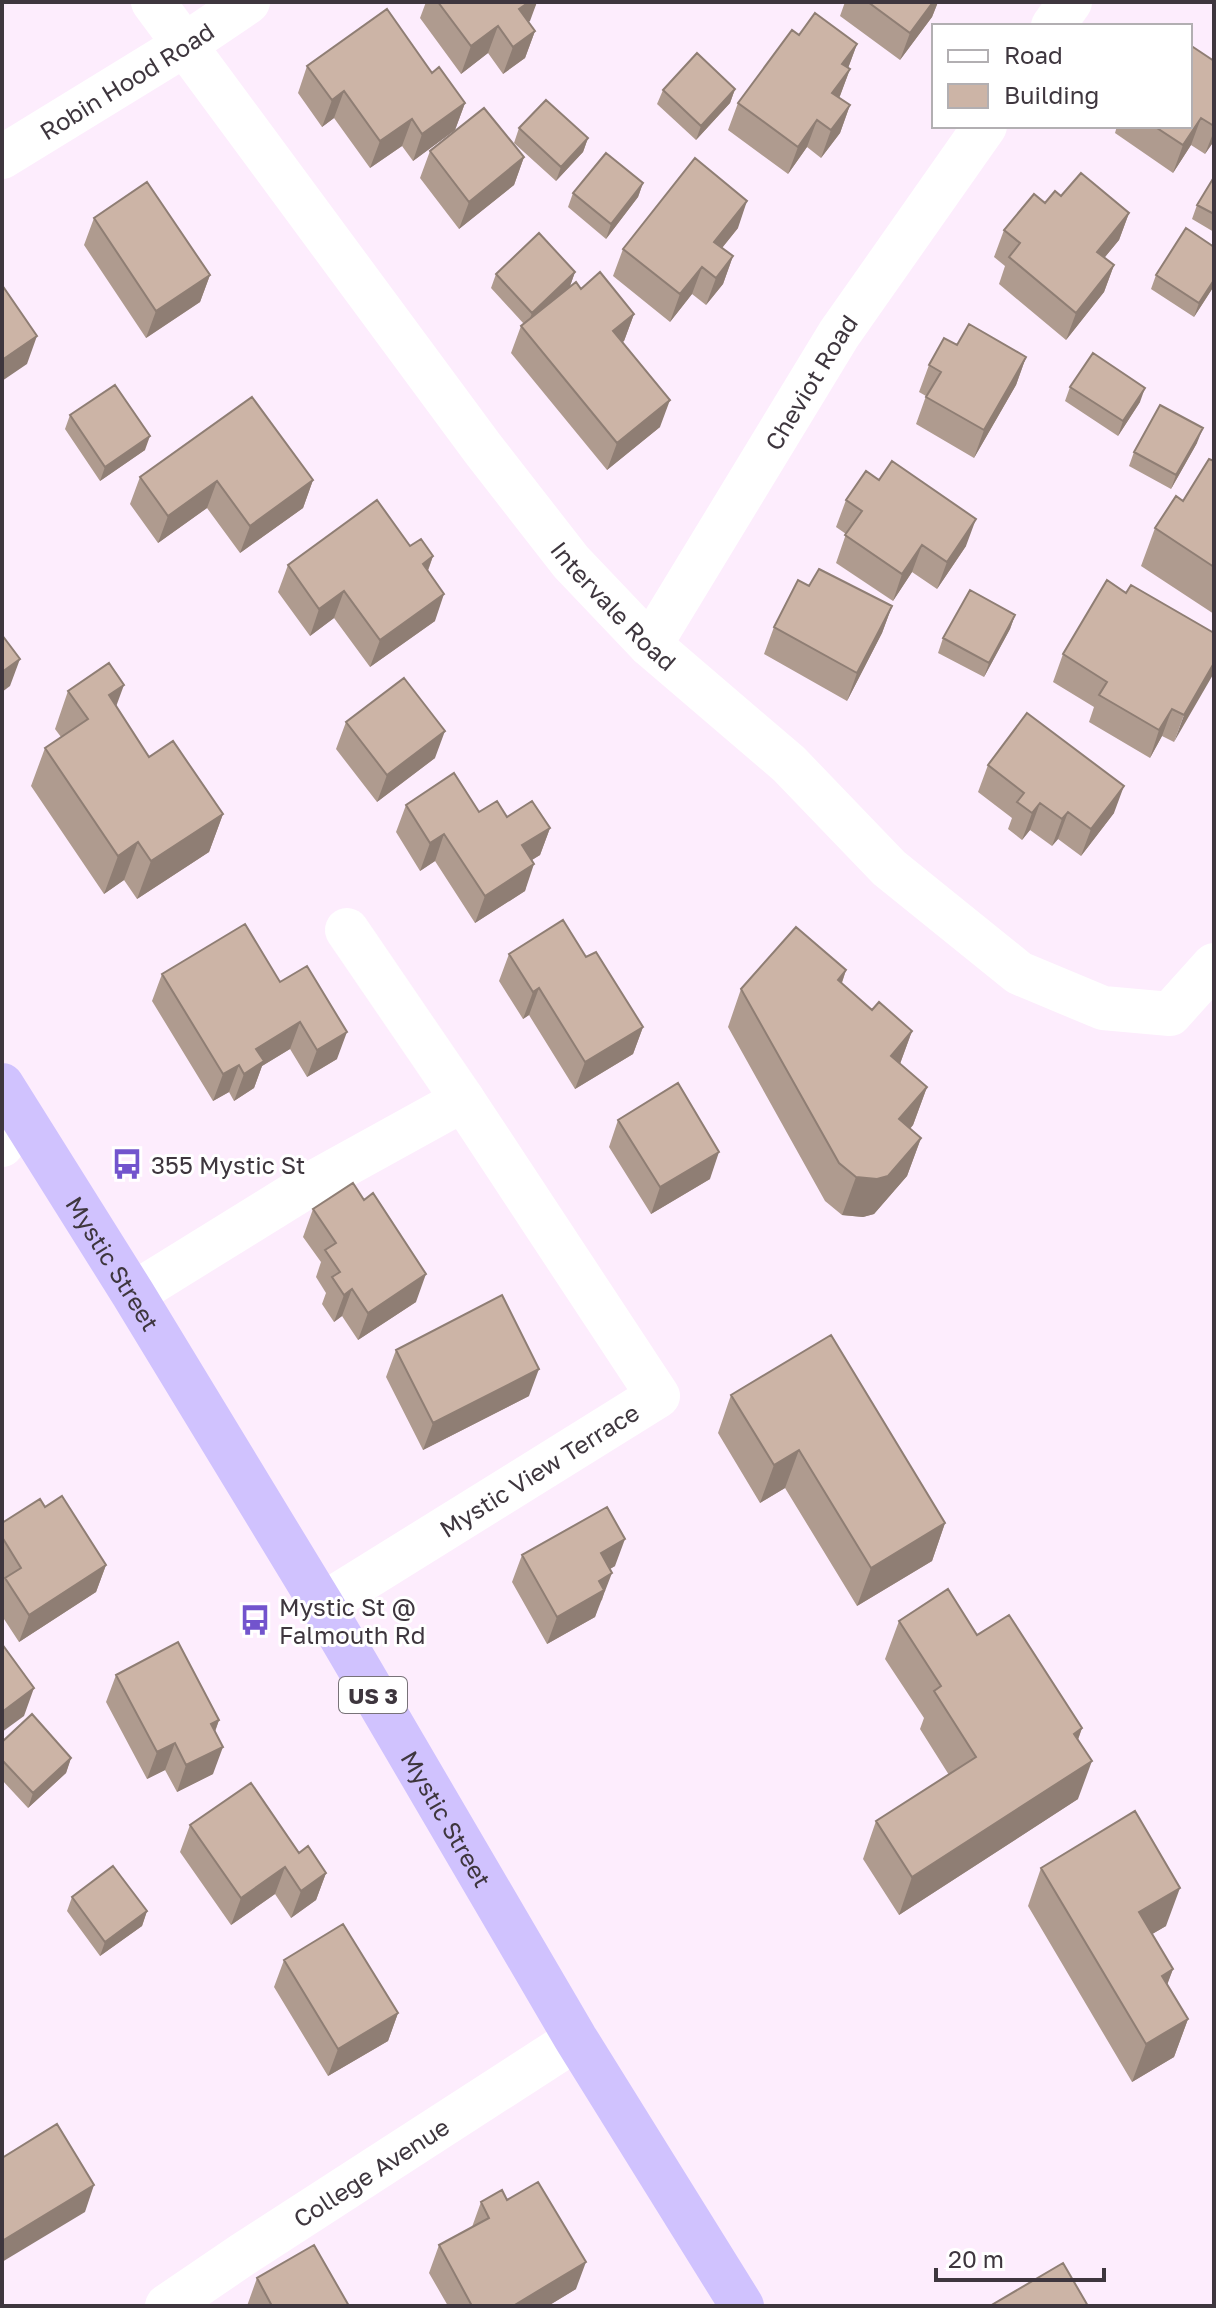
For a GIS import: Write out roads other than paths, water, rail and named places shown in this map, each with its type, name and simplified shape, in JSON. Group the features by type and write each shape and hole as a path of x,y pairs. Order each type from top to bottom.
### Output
{"highway":[{"name":"Mystic Street","path":"7,1114 133,1294 322,1605 576,2039 742,2306"}],"street":[{"name":"Intervale Road","path":"153,2 493,462 571,562 650,645 789,764 889,868 1019,973 1103,1008 1170,1014 1214,965"},
{"name":"Robin Hood Road","path":"2,157 183,46 248,2"},
{"path":"1054,24 1070,2"},
{"name":"Cheviot Road","path":"650,645 839,334 984,128"},
{"name":"Mystic View Terrace","path":"322,1605 658,1396 347,930"},
{"path":"133,1294 309,1185 463,1100"},
{"name":"College Avenue","path":"167,2306 576,2039"}],"place":[{"name":"355 Mystic St","path":"127,1164"},
{"name":"Mystic St @ Falmouth Rd","path":"255,1620"}]}
